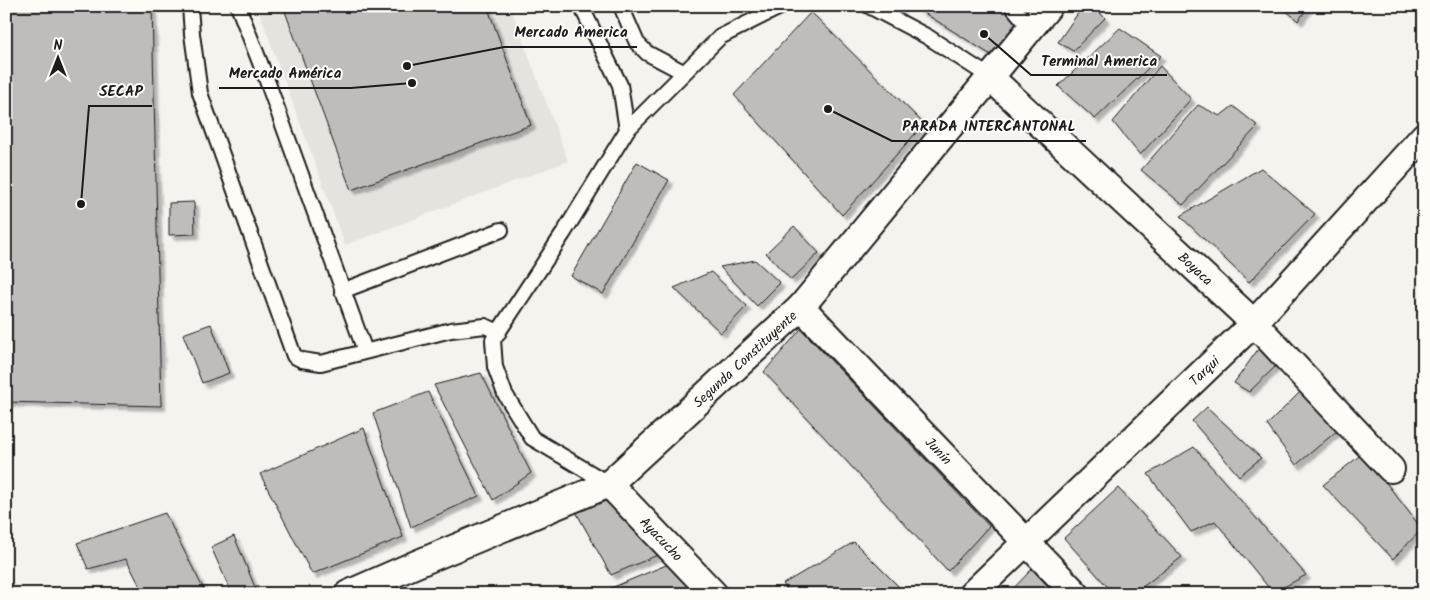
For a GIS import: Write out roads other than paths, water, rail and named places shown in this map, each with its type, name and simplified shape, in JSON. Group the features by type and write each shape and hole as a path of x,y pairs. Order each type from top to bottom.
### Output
{"street":[{"name":"Segunda Constituyente","path":"348,594 609,484 801,307 1049,6"},
{"name":"Boyaca","path":"990,77 1254,323 1391,470"},
{"name":"Tarqui","path":"972,594 1254,323 1424,136"},
{"name":"Junín","path":"801,307 1076,594"},
{"name":"Ayacucho","path":"609,484 714,594"}],"lane":[{"path":"190,6 200,93 294,356 302,360 321,364 451,330 485,326 498,332"},
{"path":"238,6 365,351"},
{"path":"581,6 620,85 627,130"},
{"path":"621,6 636,43 647,53 683,72"},
{"path":"609,484 532,438 505,394 494,367 493,340 564,234 627,130 720,37 782,6"},
{"path":"869,6 928,37 990,77"},
{"path":"1012,6 1031,29"},
{"path":"342,291 501,230"}],"place":[{"name":"Terminal America","path":"984,34"},
{"name":"Mercado America","path":"407,66"},
{"name":"Mercado América","path":"412,83"},
{"name":"PARADA INTERCANTONAL","path":"828,109"},
{"name":"SECAP","path":"81,204"}]}
